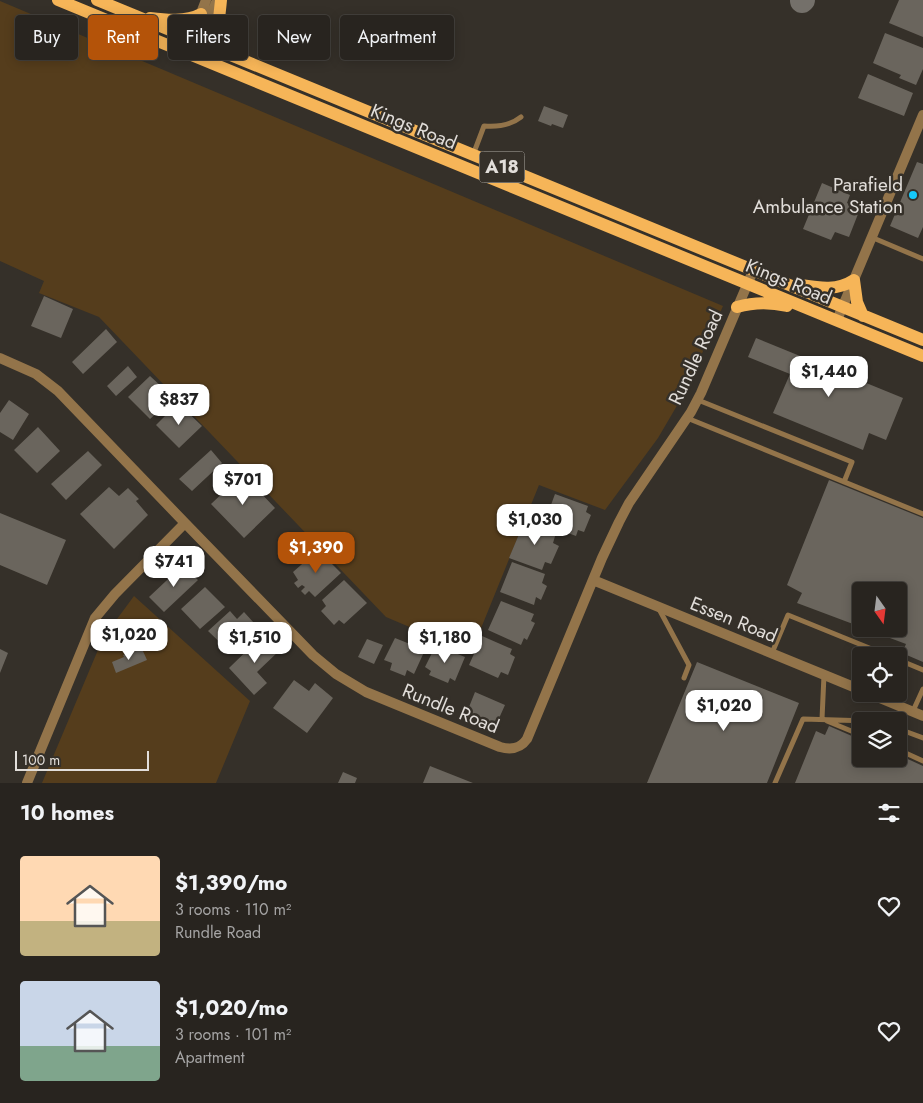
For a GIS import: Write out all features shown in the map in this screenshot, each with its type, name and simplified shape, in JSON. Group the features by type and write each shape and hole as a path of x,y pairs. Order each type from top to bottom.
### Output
{"main road":[{"name":"Kings Road","path":"58,0 168,45"},
{"name":"Kings Road","path":"97,0 133,15"},
{"path":"219,15 222,0"},
{"path":"158,18 185,20 201,14"},
{"name":"Kings Road","path":"205,60 923,356"},
{"name":"Kings Road","path":"241,60 923,340"},
{"path":"777,280 828,288 841,286 854,280 857,302 863,316"},
{"path":"737,307 758,303 774,303 823,315"}],"street":[{"path":"201,14 206,0"},
{"path":"208,15 216,0"},
{"path":"837,320 923,115"},
{"name":"Rundle Road","path":"0,358 36,374 58,391 313,655 336,674 366,692 508,749 518,747 528,739 593,580 619,522 629,503 698,399 753,271"},
{"path":"27,783 95,618 115,594 185,523"},
{"name":"Essen Road","path":"593,580 852,686"},
{"path":"890,702 923,716"}],"lane":[{"path":"473,155 484,126 509,123 521,117"},
{"path":"871,237 923,259"},
{"path":"698,399 852,462 844,482"},
{"path":"687,418 923,514"},
{"path":"658,606 689,665 684,678"},
{"path":"772,653 788,615 867,647"},
{"path":"907,663 923,670"},
{"path":"822,719 824,675"},
{"path":"912,711 923,689"},
{"path":"775,783 803,719 852,720"},
{"path":"822,719 852,731"},
{"path":"907,732 923,738"},
{"path":"907,753 922,758"}],"shaded area":[{"path":"0,1 33,15 15,15 15,60 78,60 78,34 88,38 88,60 140,60 723,306 685,392 658,438 605,510 539,485 471,653 386,617 99,317 39,293 44,281 0,261"},
{"path":"134,596 250,701 216,783 42,783 103,638"}],"building":[{"path":"899,0 923,0 923,37 889,23"},
{"path":"885,33 923,48 923,69 916,85 899,78 901,75 873,63"},
{"path":"868,74 913,93 904,116 858,98"},
{"path":"544,106 568,115 563,128 538,121"},
{"name":"Parafield Ambulance Station","path":"917,162 923,164 923,227 918,238 890,226"},
{"path":"822,183 850,195 847,203 860,209 849,237 835,232 831,240 803,229"},
{"path":"44,296 73,309 61,338 31,326"},
{"path":"106,329 117,342 83,374 72,362"},
{"path":"756,338 903,398 886,440 869,433 863,450 773,413 790,374 748,357"},
{"path":"128,366 137,377 116,396 107,386"},
{"path":"150,376 174,398 150,419 128,397"},
{"path":"9,400 29,414 13,440 0,432 0,413"},
{"path":"178,403 202,426 179,448 156,425"},
{"path":"38,427 60,451 37,473 14,450"},
{"path":"211,450 222,463 192,491 179,479"},
{"path":"88,451 102,465 66,500 51,484"},
{"path":"243,474 275,508 244,538 211,504"},
{"path":"829,480 923,518 923,662 907,655 907,647 905,647 906,644 890,638 908,638 908,582 852,582 852,624 797,603 802,593 787,585"},
{"path":"109,487 119,496 128,488 139,499 136,501 148,515 114,549 80,514"},
{"path":"555,494 588,506 586,512 591,515 584,532 578,530 576,536 544,524"},
{"path":"0,513 66,540 47,585 0,565"},
{"path":"525,520 556,533 553,543 559,546 551,564 545,562 542,570 509,558"},
{"path":"318,550 341,573 315,597 309,591 305,595 301,591 305,587 302,585 298,588 294,583 298,580 293,572"},
{"path":"512,562 545,574 542,583 547,586 541,600 536,597 534,605 500,592"},
{"path":"183,565 198,580 164,612 149,597"},
{"path":"344,580 367,603 344,624 339,620 334,625 321,611 326,606 322,600"},
{"path":"205,587 225,607 200,629 181,609"},
{"path":"501,601 534,614 531,621 535,623 527,640 524,638 521,645 488,630"},
{"path":"230,611 237,619 244,612 254,623 248,630 252,635 231,653 208,631"},
{"path":"264,634 280,650 257,672 267,683 254,695 229,668"},
{"path":"482,636 512,649 510,654 515,657 508,675 501,672 498,678 469,665"},
{"path":"395,638 425,650 414,674 407,670 405,676 390,670 392,663 384,660"},
{"path":"367,639 383,645 374,664 358,657"},
{"path":"436,645 465,657 455,681 450,678 448,683 429,675 431,671 425,667"},
{"path":"0,649 8,653 0,673"},
{"path":"142,649 147,660 116,673 112,662 124,657 123,655"},
{"path":"697,662 799,703 767,783 647,783"},
{"path":"294,680 309,691 315,683 333,698 307,733 273,708"},
{"path":"475,692 505,705 496,725 467,712"},
{"path":"829,726 852,736 852,767 907,767 907,759 923,766 923,783 795,783 816,731 825,735"},
{"path":"430,766 473,783 423,783"},
{"path":"343,772 357,778 355,783 338,783"}],"place":[{"name":"Parafield Ambulance Station","path":"913,195"}]}
